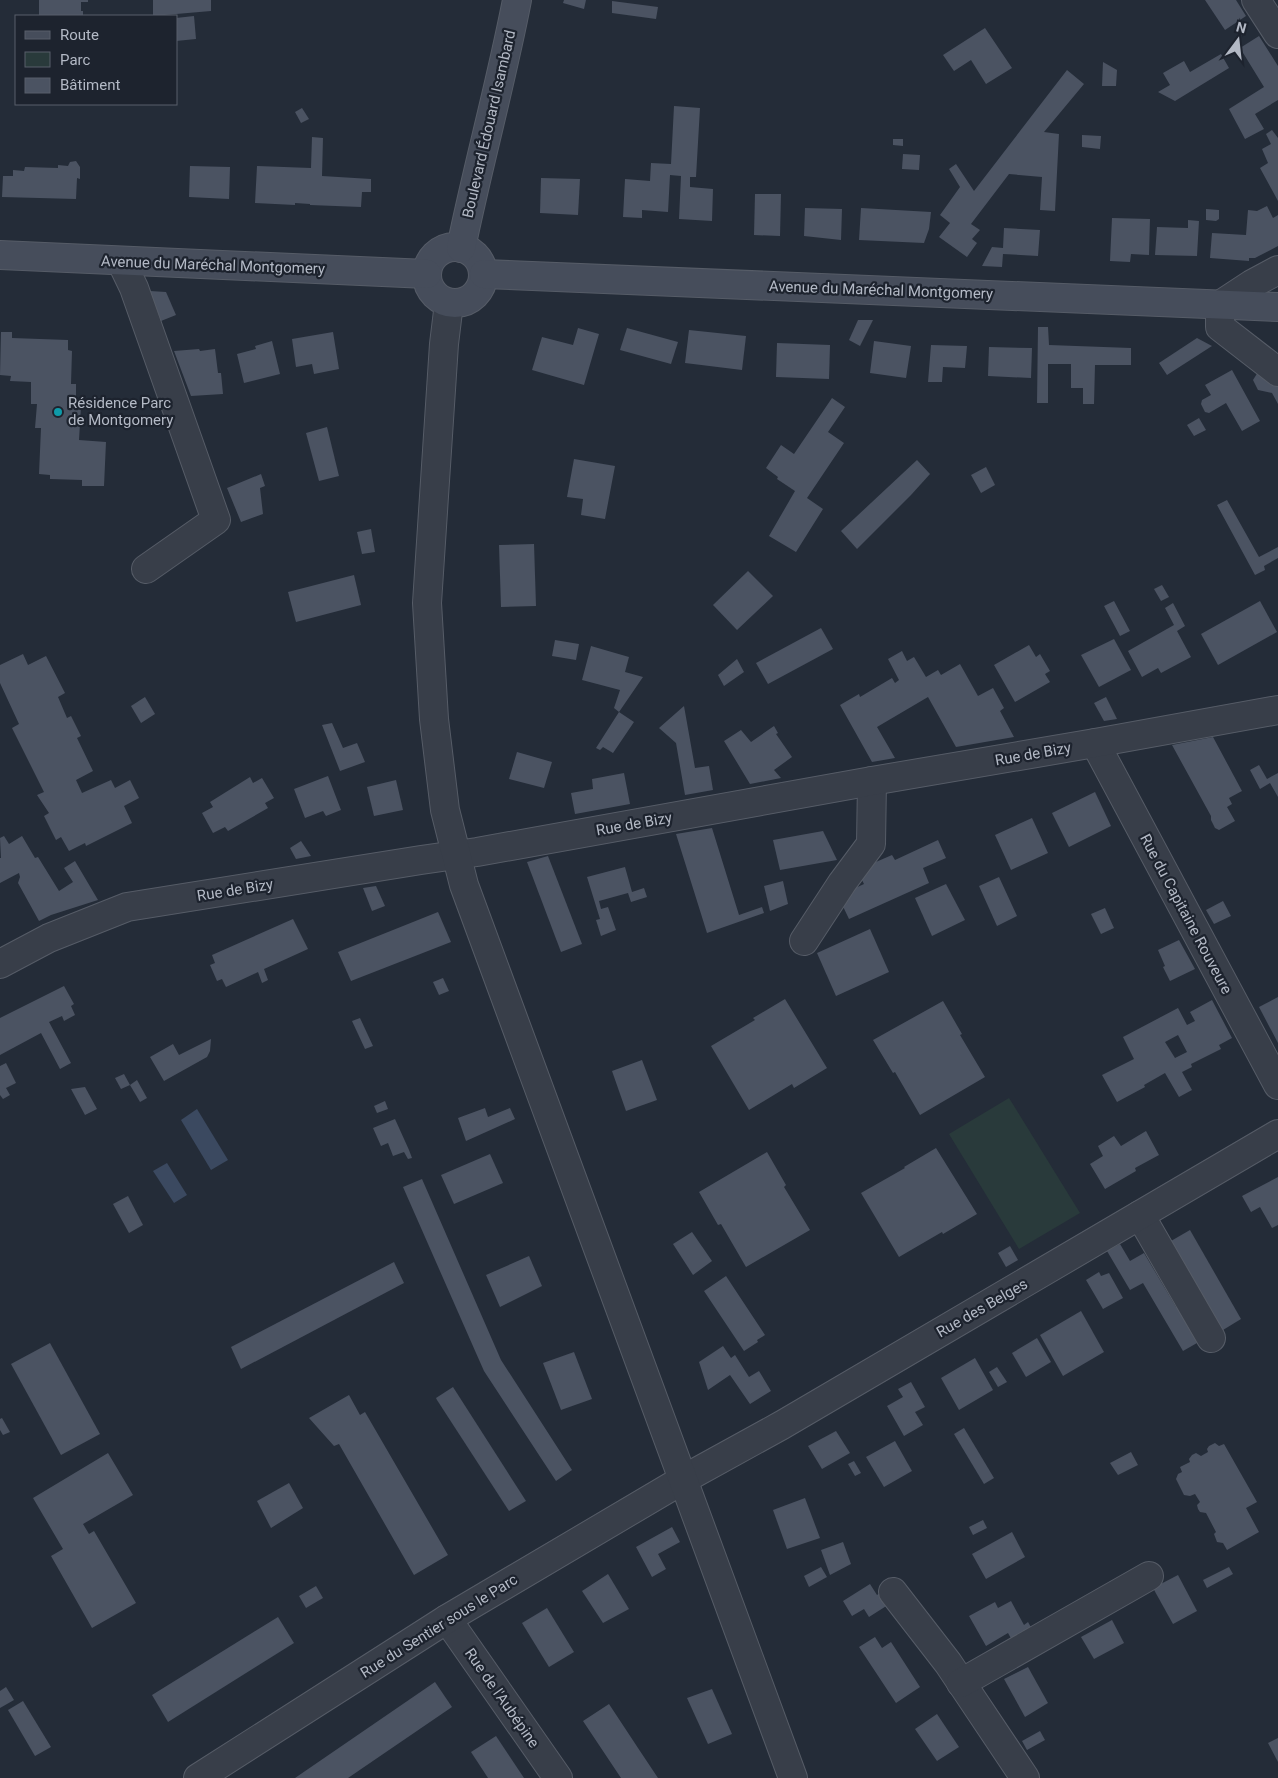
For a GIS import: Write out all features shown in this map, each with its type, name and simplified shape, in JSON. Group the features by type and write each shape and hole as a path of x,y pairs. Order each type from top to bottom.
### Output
{"main road":[{"name":"Boulevard Édouard Isambard","path":"461,248 474,186 510,40 517,0"},
{"path":"461,248 475,256 484,274 479,289 474,296 465,302 449,303 435,296 429,286 426,274 427,267 431,258 438,251 461,248"},
{"name":"Avenue du Maréchal Montgomery","path":"0,255 426,274"},
{"name":"Avenue du Maréchal Montgomery","path":"484,274 1278,307"}],"street":[{"path":"1256,0 1278,34"},
{"path":"121,261 134,288 216,520 146,568"},
{"path":"1278,270 1220,304 1220,327 1278,372"},
{"path":"449,303 444,344 427,603 434,719 445,810 467,894 793,1778"},
{"name":"Rue de Bizy","path":"0,964 49,938 127,907 477,852 1278,710"},
{"name":"Rue du Capitaine Rouveure","path":"1095,743 1278,1085"},
{"path":"804,941 842,883 871,844 872,781"},
{"name":"Rue des Belges","path":"684,1479 782,1425 1278,1134"},
{"path":"1140,1215 1211,1338"},
{"name":"Rue du Sentier sous le Parc","path":"198,1778 447,1619 684,1479"},
{"path":"961,1683 1149,1576"},
{"path":"893,1592 961,1683 1026,1778"},
{"name":"Rue de l'Aubépine","path":"447,1619 558,1778"}],"green space":[{"path":"1009,1098 1080,1213 1019,1249 949,1134"}],"water":[{"path":"197,1109 228,1160 211,1170 181,1120"},
{"path":"167,1163 187,1195 174,1203 153,1171"}],"building":[{"path":"39,0 88,0 88,2 81,2 83,15 39,15"},
{"path":"153,0 211,0 211,11 153,15"},
{"path":"564,0 586,0 584,9 563,3"},
{"path":"1205,0 1236,0 1246,16 1225,30"},
{"path":"612,1 658,7 656,19 612,13"},
{"path":"194,16 196,39 178,41 178,18"},
{"path":"985,28 1012,68 986,84 971,60 954,71 943,55"},
{"path":"1259,36 1278,66 1278,100 1255,114 1264,129 1245,139 1229,109 1264,87 1240,48"},
{"path":"1221,54 1229,68 1175,101 1158,92 1170,85 1163,73 1184,61 1190,72"},
{"path":"1103,62 1117,70 1116,86 1102,86"},
{"path":"1067,70 1084,84 1044,132 1059,134 1055,211 1040,210 1042,177 1009,174 971,224 980,230 972,239 977,243 967,257 939,237 950,223 940,215 960,187 949,169 956,164 974,191"},
{"path":"674,106 700,108 696,177 690,177 690,187 713,189 712,221 679,219 681,176 670,175 668,212 642,210 642,218 623,217 625,179 650,181 651,163 671,164"},
{"path":"302,108 309,119 301,123 295,112"},
{"path":"1272,130 1278,138 1278,201 1260,168 1268,163 1262,149 1271,144 1266,134"},
{"path":"1082,135 1101,136 1100,149 1082,147"},
{"path":"312,137 323,138 322,176 371,179 371,192 362,192 361,207 295,203 295,205 255,203 257,166 311,168"},
{"path":"893,139 903,139 903,146 893,145"},
{"path":"903,154 920,155 919,170 902,169"},
{"path":"76,161 80,167 80,179 77,178 76,199 2,197 3,176 13,176 13,170 24,171 25,167 58,168 58,165 68,166 70,162"},
{"path":"190,166 230,167 229,199 189,197"},
{"path":"541,178 580,179 578,215 540,213"},
{"path":"755,194 781,194 780,236 754,235"},
{"path":"1267,206 1273,218 1278,215 1278,246 1255,258 1249,258 1249,261 1210,258 1212,233 1246,235 1248,210 1257,211"},
{"path":"805,208 842,209 841,240 804,236"},
{"path":"861,208 931,212 929,229 924,243 859,240"},
{"path":"1206,209 1219,210 1219,219 1216,221 1206,220"},
{"path":"1112,218 1150,219 1149,255 1131,254 1130,262 1110,261"},
{"path":"1188,220 1199,221 1197,256 1155,255 1157,227 1188,228"},
{"path":"1004,228 1040,230 1038,256 1003,254 1002,267 982,266 992,247 1003,248"},
{"path":"150,291 166,292 176,315 161,321"},
{"path":"858,320 873,320 860,346 849,340"},
{"path":"1038,327 1048,327 1049,345 1131,348 1131,365 1095,365 1094,404 1083,404 1083,388 1071,388 1071,364 1048,364 1048,403 1037,403"},
{"path":"578,328 599,334 584,385 532,370 542,337 573,345"},
{"path":"627,328 678,342 671,364 620,350"},
{"path":"689,330 746,336 742,370 685,363"},
{"name":"Résidence Parc de Montgomery","path":"1,332 12,332 12,338 68,340 68,350 72,351 71,384 76,384 76,407 81,407 79,440 106,442 104,486 82,486 82,480 50,479 50,475 39,474 41,428 35,428 37,404 31,404 31,382 10,381 11,376 0,375"},
{"path":"333,332 339,369 314,374 312,364 296,367 292,339"},
{"path":"1197,338 1212,346 1167,375 1159,363"},
{"path":"272,341 280,374 244,383 237,354 256,349 255,346"},
{"path":"874,341 911,346 906,378 870,373"},
{"path":"777,343 830,345 829,379 776,377"},
{"path":"931,345 967,346 965,368 943,367 942,382 928,382"},
{"path":"989,347 1032,348 1031,378 988,376"},
{"path":"199,349 200,351 215,349 218,373 221,373 223,394 191,396 174,351"},
{"path":"1232,370 1260,421 1242,431 1226,403 1209,413 1205,412 1201,404 1202,400 1211,395 1205,385"},
{"path":"1258,372 1278,385 1278,404 1272,393 1258,390 1253,380"},
{"path":"832,398 845,407 828,432 844,443 807,498 823,509 796,552 769,536 795,491 777,479 778,477 766,468 781,445 794,454"},
{"path":"1199,418 1206,430 1194,436 1187,425"},
{"path":"327,427 339,476 319,481 306,433"},
{"path":"574,459 615,466 605,519 581,515 583,499 567,497"},
{"path":"917,460 930,474 857,549 841,531"},
{"path":"986,467 995,485 981,493 971,475"},
{"path":"261,474 265,486 260,488 263,514 241,522 227,488"},
{"path":"1227,500 1259,557 1278,547 1278,558 1264,566 1265,570 1255,575 1217,505"},
{"path":"371,529 375,552 362,554 357,532"},
{"path":"534,544 536,606 501,607 499,545"},
{"path":"748,571 773,596 737,630 713,605"},
{"path":"354,575 361,605 296,622 288,592"},
{"path":"1162,585 1169,597 1161,601 1154,589"},
{"path":"1114,601 1130,631 1120,636 1104,606"},
{"path":"1260,601 1277,632 1218,665 1201,634"},
{"path":"1173,603 1185,626 1177,631 1191,657 1161,673 1158,668 1142,677 1128,651 1174,625 1165,608"},
{"path":"821,628 833,649 768,684 756,663"},
{"path":"1114,639 1131,670 1099,687 1081,655"},
{"path":"555,640 579,644 576,660 552,656"},
{"path":"1029,645 1036,657 1040,654 1050,671 1045,674 1050,682 1015,702 994,665"},
{"path":"591,646 629,657 625,672 643,677 619,712 614,708 620,690 582,680"},
{"path":"902,651 907,661 914,657 926,677 938,670 941,675 960,664 978,696 993,688 1004,708 1000,711 1014,737 956,747 928,697 877,727 895,758 872,762 840,705 859,694 860,697 892,678 895,683 899,680 888,659"},
{"path":"23,654 28,665 46,656 65,693 58,697 67,718 71,716 81,736 77,738 93,771 76,780 82,793 111,780 115,788 130,780 139,798 124,806 132,823 86,846 85,843 69,851 61,837 56,840 44,816 49,813 37,795 44,792 12,728 19,724 0,683 0,665"},
{"path":"737,659 744,672 724,686 718,675"},
{"path":"145,697 155,714 141,723 131,706"},
{"path":"1106,697 1117,719 1104,721 1094,703"},
{"path":"684,706 695,768 709,766 713,790 685,795 676,743 659,728"},
{"path":"619,712 634,722 613,753 603,747 600,750 596,748"},
{"path":"332,723 343,748 357,743 365,762 340,771 322,725"},
{"path":"774,726 778,733 776,734 792,757 774,770 781,778 750,784 724,741 741,730 751,742"},
{"path":"1213,737 1242,791 1229,798 1232,804 1227,807 1235,821 1219,830 1215,828 1211,816 1172,745"},
{"path":"517,752 552,762 544,788 509,779"},
{"path":"1259,765 1267,779 1278,773 1278,797 1270,783 1260,789 1250,770"},
{"path":"624,773 630,804 575,814 571,793 593,789 592,779"},
{"path":"328,776 341,810 326,816 323,811 305,818 294,789"},
{"path":"250,777 253,783 262,778 274,798 265,803 268,808 228,831 225,827 213,833 202,813 213,807 210,802"},
{"path":"396,780 403,810 374,816 367,787"},
{"path":"1095,792 1111,826 1069,847 1052,813"},
{"path":"1032,818 1048,853 1011,870 995,835"},
{"path":"712,828 739,915 762,907 764,913 707,933 676,834"},
{"path":"823,831 837,860 780,870 773,840"},
{"path":"4,836 9,844 22,836 35,858 38,857 59,891 73,882 64,868 75,861 98,900 51,915 39,921 18,883 19,873 0,883 0,838"},
{"path":"938,840 946,858 923,868 929,883 849,919 838,896 864,884 860,876 862,868 892,855 895,860"},
{"path":"301,841 311,856 296,859 290,848"},
{"path":"548,856 582,944 561,952 527,862"},
{"path":"625,867 632,892 644,888 647,897 631,902 628,893 599,901 601,909 608,907 616,930 601,936 596,920 600,919 587,877"},
{"path":"999,877 1017,916 997,926 979,886"},
{"path":"783,881 788,904 770,911 764,886"},
{"path":"946,884 965,920 932,936 915,898"},
{"path":"376,886 385,906 372,911 363,888"},
{"path":"1223,901 1231,916 1214,924 1206,910"},
{"path":"1105,908 1114,928 1101,934 1091,914"},
{"path":"438,912 451,942 351,981 338,952"},
{"path":"293,919 308,949 264,969 268,980 262,983 258,972 226,987 222,979 217,981 210,965 215,963 212,955"},
{"path":"870,929 889,972 836,996 817,953"},
{"path":"1179,940 1195,969 1170,981 1158,950"},
{"path":"443,978 449,991 439,995 433,982"},
{"path":"64,986 74,1004 71,1006 75,1015 64,1021 62,1016 49,1022 71,1063 60,1069 41,1033 0,1055 0,1018"},
{"path":"1278,997 1278,1043 1259,1007"},
{"path":"785,999 827,1068 794,1088 792,1084 749,1110 711,1046 755,1020 753,1018"},
{"path":"1212,1000 1232,1038 1219,1045 1221,1049 1191,1064 1192,1067 1182,1072 1192,1090 1179,1097 1165,1073 1144,1085 1145,1087 1117,1102 1102,1075 1134,1059 1123,1037 1178,1008 1187,1025 1195,1021 1190,1012","holes":["1178,1035 1187,1052 1175,1058 1165,1042"]},
{"path":"943,1001 962,1034 960,1035 985,1077 920,1115 895,1072 893,1073 873,1040"},
{"path":"360,1018 373,1046 365,1049 352,1021"},
{"path":"211,1039 210,1051 207,1057 164,1081 150,1057 173,1044 179,1055"},
{"path":"642,1060 657,1100 626,1111 612,1071"},
{"path":"6,1063 16,1083 6,1088 10,1095 3,1099 0,1095 0,1066"},
{"path":"124,1074 130,1085 121,1089 115,1078"},
{"path":"137,1080 147,1098 140,1102 130,1085"},
{"path":"85,1087 97,1109 85,1115 71,1089"},
{"path":"385,1101 388,1109 377,1113 374,1106"},
{"path":"485,1108 488,1117 510,1108 515,1119 466,1141 458,1118"},
{"path":"395,1119 412,1158 408,1159 404,1152 393,1156 388,1143 381,1146 373,1128"},
{"path":"1146,1131 1159,1155 1135,1168 1136,1171 1105,1189 1090,1164 1103,1156 1098,1146 1114,1136 1121,1146"},
{"path":"936,1148 977,1214 899,1257 861,1193"},
{"path":"767,1152 786,1185 784,1187 810,1230 746,1267 721,1224 718,1225 699,1192"},
{"path":"490,1154 503,1183 454,1204 441,1175"},
{"path":"1278,1177 1278,1225 1272,1228 1260,1207 1251,1212 1242,1196"},
{"path":"422,1179 501,1360 572,1470 556,1481 484,1371 476,1353 403,1187"},
{"path":"128,1196 143,1225 129,1233 113,1204"},
{"path":"1190,1230 1241,1319 1223,1330 1171,1241"},
{"path":"692,1232 712,1261 693,1275 673,1244"},
{"path":"1120,1244 1130,1261 1144,1253 1176,1307 1180,1305 1189,1321 1186,1323 1197,1343 1183,1351 1143,1283 1130,1290 1107,1251"},
{"path":"1010,1246 1018,1260 1006,1267 998,1253"},
{"path":"529,1256 542,1286 500,1307 486,1275"},
{"path":"394,1262 404,1283 241,1369 231,1347"},
{"path":"1099,1272 1101,1276 1109,1273 1123,1298 1103,1309 1086,1280"},
{"path":"726,1276 765,1335 744,1351 704,1291"},
{"path":"1081,1311 1104,1352 1063,1376 1040,1335"},
{"path":"1037,1338 1051,1362 1026,1377 1012,1353"},
{"path":"50,1343 100,1434 61,1455 11,1364"},
{"path":"723,1346 731,1358 735,1355 749,1377 759,1371 771,1391 750,1404 730,1375 708,1390 699,1362"},
{"path":"574,1352 592,1399 561,1410 543,1363"},
{"path":"975,1358 993,1390 959,1410 941,1378"},
{"path":"997,1367 1007,1382 998,1387 989,1372"},
{"path":"911,1382 925,1407 915,1412 923,1425 904,1436 887,1406 903,1397 898,1389"},
{"path":"453,1387 526,1501 509,1511 436,1398"},
{"path":"349,1395 360,1415 365,1412 448,1555 414,1575 339,1444 334,1446 309,1418"},
{"path":"2,1418 10,1432 3,1435 0,1430 0,1419"},
{"path":"964,1428 994,1478 984,1484 954,1434"},
{"path":"836,1431 850,1453 822,1469 808,1446"},
{"path":"895,1441 912,1471 884,1487 866,1457"},
{"path":"1215,1443 1219,1446 1224,1444 1257,1502 1246,1508 1259,1532 1227,1550 1223,1543 1217,1542 1214,1534 1216,1532 1206,1513 1200,1512 1198,1509 1197,1505 1200,1502 1195,1494 1190,1496 1184,1495 1176,1479 1178,1474 1182,1472 1180,1467 1190,1462 1189,1459 1192,1455 1196,1453 1201,1456 1208,1452 1209,1446"},
{"path":"1131,1452 1138,1465 1118,1475 1110,1463"},
{"path":"108,1453 133,1495 83,1524 89,1534 94,1531 136,1603 92,1628 51,1556 63,1549 33,1498"},
{"path":"854,1461 861,1473 855,1476 848,1464"},
{"path":"289,1483 303,1508 271,1528 257,1501"},
{"path":"805,1498 820,1538 787,1549 773,1510"},
{"path":"983,1520 987,1528 973,1535 969,1527"},
{"path":"672,1527 680,1542 658,1554 666,1569 652,1577 636,1547"},
{"path":"1012,1532 1025,1557 986,1579 972,1554"},
{"path":"843,1542 851,1564 830,1575 821,1550"},
{"path":"821,1567 827,1577 809,1587 804,1576"},
{"path":"1229,1567 1233,1574 1207,1588 1203,1580"},
{"path":"608,1574 629,1609 603,1623 582,1591"},
{"path":"1178,1575 1197,1611 1173,1624 1153,1588"},
{"path":"870,1584 877,1595 883,1591 891,1603 869,1617 864,1609 852,1616 843,1601"},
{"path":"316,1586 323,1598 306,1608 299,1596"},
{"path":"1011,1601 1024,1625 1028,1622 1033,1631 1013,1642 1008,1633 986,1646 969,1616 995,1602 998,1608"},
{"path":"547,1608 574,1652 549,1667 522,1623"},
{"path":"278,1617 294,1643 168,1722 152,1695"},
{"path":"1112,1620 1124,1643 1094,1659 1081,1637"},
{"path":"875,1637 882,1648 891,1642 920,1687 896,1703 859,1647"},
{"path":"1028,1667 1048,1703 1025,1717 1004,1679"},
{"path":"435,1682 452,1707 348,1778 295,1778"},
{"path":"6,1687 14,1700 0,1708 0,1691"},
{"path":"712,1689 732,1734 708,1744 687,1698"},
{"path":"23,1701 51,1747 35,1756 8,1710"},
{"path":"609,1704 658,1778 621,1778 583,1721"},
{"path":"937,1714 959,1747 937,1761 915,1729"},
{"path":"1040,1731 1045,1740 1027,1750 1022,1741"},
{"path":"496,1736 524,1778 488,1778 471,1752"},
{"path":"1278,1738 1278,1762 1268,1743"}],"place":[{"name":"Résidence Parc de Montgomery","path":"58,412"}]}
